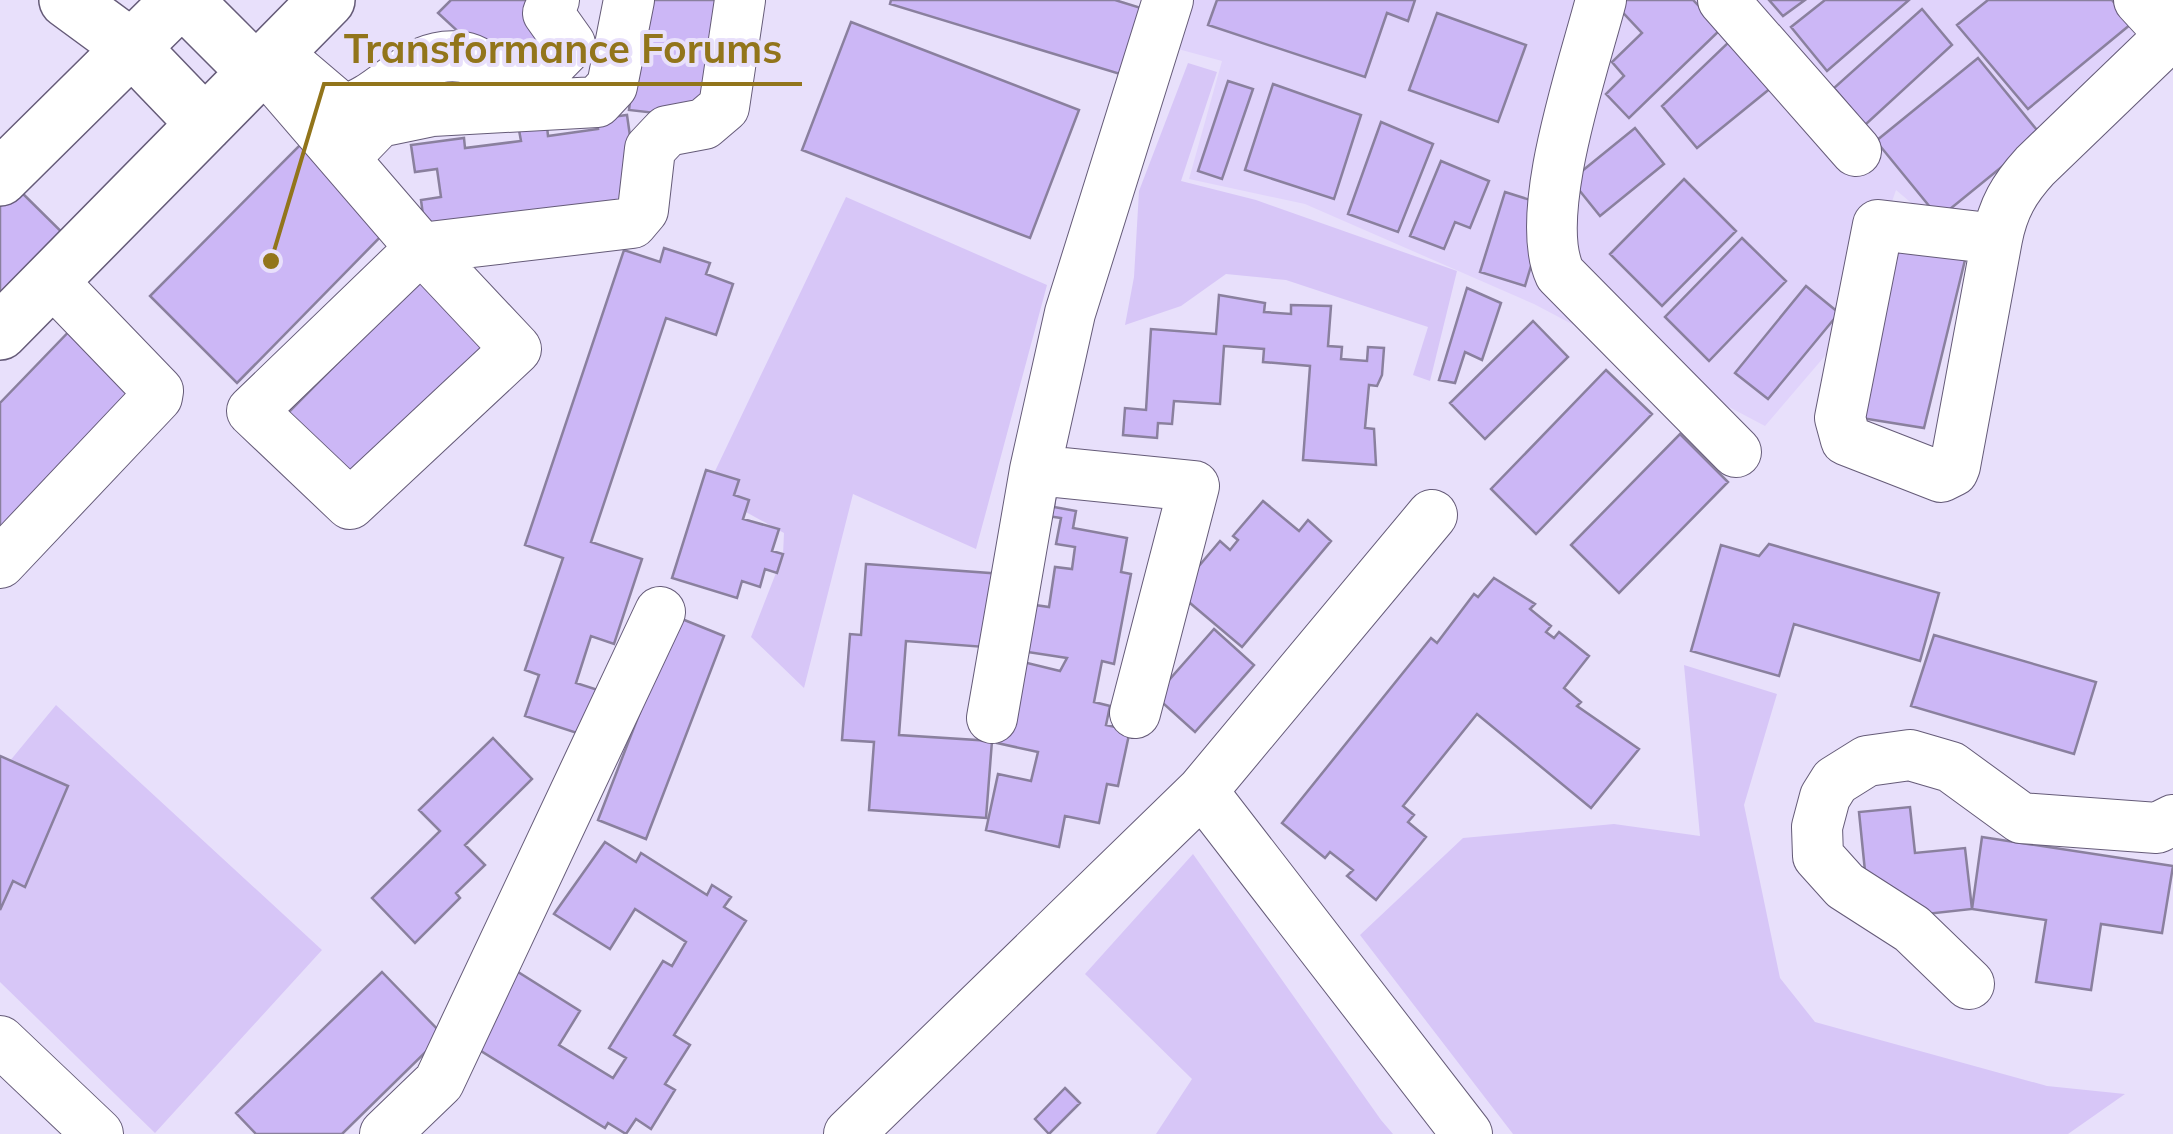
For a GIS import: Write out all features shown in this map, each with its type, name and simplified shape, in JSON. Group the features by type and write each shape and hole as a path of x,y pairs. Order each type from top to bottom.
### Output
{"main road":[{"path":"68,0 131,47 205,124"},
{"path":"0,178 182,0 266,64"},
{"path":"0,332 327,0"}],"street":[{"path":"266,64 342,110 440,54 471,58 508,88 524,92 570,44 548,12 554,0"},
{"path":"344,157 379,122 432,111 597,102 612,86 629,0"},
{"path":"266,64 421,248 516,349 350,504 252,410 421,248 632,223 643,210 650,149 666,132 704,124 724,108 740,0"},
{"path":"992,718 1035,470 1070,313 1168,0"},
{"path":"1601,0 1558,176 1550,241 1552,258 1560,274 1736,452"},
{"path":"1723,0 1856,150"},
{"path":"1998,239 1878,225 1840,418 1846,440 1941,477 1953,471 1998,239 2002,213 2016,187 2161,24"},
{"path":"604,94 661,137"},
{"path":"0,562 158,397 158,391 51,280"},
{"path":"1035,470 1194,486 1135,713"},
{"path":"849,1134 1202,791 1432,514"},
{"path":"385,1134 439,1082 660,612"},
{"path":"1969,984 1912,930 1845,886 1818,856 1816,827 1825,797 1848,771 1867,761 1910,755 1952,767 2021,818 2157,828 2173,820"},
{"path":"1202,791 1467,1134"},
{"path":"0,1040 98,1134"}],"shaded area":[{"path":"1171,0 2173,0 2173,6 1955,240 1896,190 1848,329 1765,426 1534,304 1305,204 1189,179 1222,61 1167,46"},
{"path":"1188,63 1217,72 1181,181 1256,200 1457,271 1430,381 1413,375 1428,327 1286,280 1226,274 1181,306 1125,325 1134,277 1139,191"},
{"path":"846,197 1047,285 976,549 853,494 804,688 751,637 783,555 784,533 706,490"},
{"path":"1684,665 1777,694 1744,805 1780,978 1815,1022 2047,1086 2125,1094 2068,1134 1513,1134 1360,935 1463,838 1614,824 1700,836"},
{"path":"56,705 322,950 155,1133 0,982 0,773"},
{"path":"1193,854 1393,1134 1156,1134 1192,1079 1085,974"}],"building":[{"path":"451,0 547,0 566,42 519,88 438,13"},
{"path":"642,0 730,0 699,118 629,110"},
{"path":"891,0 1115,0 1141,8 1120,74 890,4"},
{"path":"1217,0 1415,0 1408,21 1387,13 1365,77 1208,25"},
{"path":"1611,0 1693,0 1721,29 1629,118 1606,94 1624,76 1612,62 1642,33"},
{"path":"1769,0 1805,0 1783,16"},
{"path":"1825,0 1909,0 1827,71 1791,27"},
{"path":"1988,0 2112,0 2131,24 2028,109 1957,25"},
{"path":"1922,9 1952,45 1865,125 1834,88"},
{"path":"1437,13 1526,45 1498,122 1409,90"},
{"path":"851,22 1079,110 1030,238 802,150"},
{"path":"1733,38 1772,87 1697,148 1662,106"},
{"path":"1978,58 2041,135 1939,218 1876,141"},
{"path":"1228,81 1253,89 1222,179 1198,171"},
{"path":"1273,84 1361,115 1334,199 1245,170"},
{"path":"627,115 640,206 426,238 421,200 441,197 437,169 415,172 411,145 464,138 465,148 521,141 519,130 547,126 548,136 598,129 596,119"},
{"path":"1381,122 1433,144 1398,232 1348,214"},
{"path":"1635,128 1664,164 1600,216 1571,180"},
{"path":"305,140 391,226 237,383 150,296"},
{"path":"1441,161 1489,181 1470,228 1455,222 1444,249 1410,236"},
{"path":"1684,179 1736,231 1662,306 1610,254"},
{"path":"11,182 92,262 0,358 0,194"},
{"path":"1505,192 1549,206 1525,286 1480,272"},
{"path":"1742,238 1786,281 1709,361 1665,317"},
{"path":"1897,243 1965,260 1924,428 1849,416"},
{"path":"664,248 710,263 706,274 733,284 716,335 666,318 591,542 642,559 614,644 591,636 576,683 598,690 583,735 525,716 539,675 525,670 563,558 525,545 624,250 660,262"},
{"path":"430,269 497,335 344,491 277,424"},
{"path":"1806,286 1839,313 1768,399 1735,373"},
{"path":"1467,288 1501,303 1482,360 1465,352 1455,383 1439,380"},
{"path":"1219,295 1265,303 1264,312 1291,314 1291,305 1331,306 1328,346 1342,347 1341,359 1367,361 1368,347 1384,348 1382,375 1377,386 1369,385 1365,428 1374,429 1376,465 1303,460 1310,366 1263,362 1264,349 1224,346 1220,404 1174,401 1172,424 1158,423 1157,438 1123,435 1125,408 1146,410 1151,329 1216,334"},
{"path":"81,319 154,392 0,555 0,403"},
{"path":"1533,321 1568,357 1485,439 1450,403"},
{"path":"1606,370 1652,414 1536,534 1491,489"},
{"path":"1680,434 1728,482 1619,593 1571,545"},
{"path":"706,470 739,480 734,495 749,500 743,519 779,529 772,551 783,554 777,573 765,569 760,587 742,581 737,598 672,578"},
{"path":"1055,500 1054,507 1076,511 1073,528 1127,538 1121,572 1131,574 1114,664 1102,661 1094,702 1110,706 1106,725 1130,730 1118,786 1107,784 1099,823 1065,816 1059,847 986,830 998,774 1031,781 1038,752 997,743 1015,660 1060,671 1067,658 1021,651 1028,604 1049,607 1055,567 1072,569 1075,547 1056,544 1061,518 1041,515"},
{"path":"1263,501 1299,531 1308,520 1331,541 1242,647 1177,592 1220,541 1230,550 1238,540 1233,536"},
{"path":"1769,544 1939,593 1920,661 1794,624 1779,676 1691,651 1721,545 1759,556"},
{"path":"866,564 1003,574 998,648 906,641 899,735 992,741 986,818 869,810 874,742 842,740 850,634 861,635"},
{"path":"1494,578 1535,604 1530,609 1551,626 1546,632 1554,638 1559,632 1589,656 1564,688 1581,702 1577,706 1639,749 1591,808 1477,714 1403,806 1414,815 1408,822 1426,837 1376,900 1347,876 1353,870 1330,852 1325,858 1282,823 1431,638 1437,643 1474,594 1478,597"},
{"path":"677,617 724,636 646,839 598,820"},
{"path":"1214,629 1254,665 1195,732 1155,696"},
{"path":"1934,635 2096,682 2074,754 1911,706"},
{"path":"493,738 532,779 465,845 485,865 456,893 460,898 415,943 372,898 440,831 419,810"},
{"path":"0,756 68,786 25,887 13,881 0,910"},
{"path":"1910,807 1915,853 1965,848 1972,909 1908,916 1866,881 1859,812"},
{"path":"1982,837 2173,866 2162,933 2101,924 2091,990 2036,982 2046,920 1972,909"},
{"path":"605,842 636,862 641,853 707,895 712,885 731,897 724,907 746,921 674,1035 690,1045 665,1084 675,1090 651,1129 636,1119 626,1134 608,1123 605,1128 473,1046 518,972 580,1011 559,1045 613,1078 626,1058 609,1048 663,961 672,966 686,942 635,909 610,949 554,914"},
{"path":"382,972 443,1035 342,1134 256,1134 236,1113"},
{"path":"1065,1088 1080,1103 1049,1134 1035,1119"}],"place":[{"name":"Transformance Forums","path":"271,261"}]}
